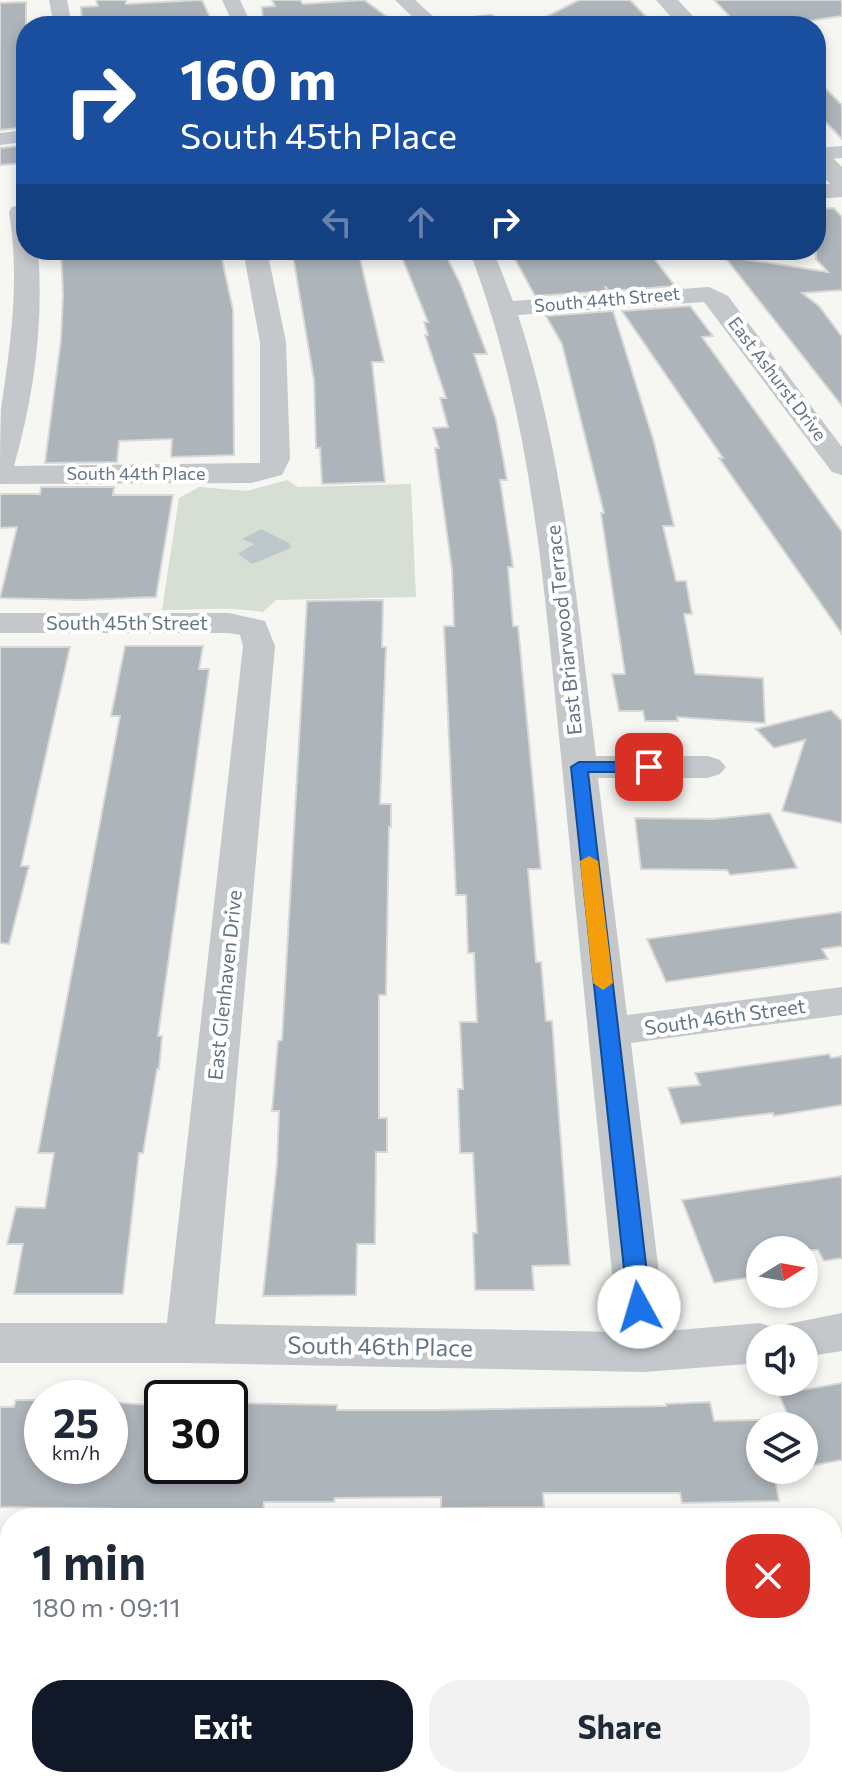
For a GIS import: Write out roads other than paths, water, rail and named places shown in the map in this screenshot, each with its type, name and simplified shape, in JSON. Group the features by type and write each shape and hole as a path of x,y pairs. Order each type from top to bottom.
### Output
{"street":[{"path":"404,0 421,16"},
{"path":"666,0 681,16"},
{"path":"826,165 842,182"},
{"path":"0,466 19,383 12,342 27,295 22,260"},
{"name":"South 44th Place","path":"0,475 251,474 272,469 276,459 274,354 257,260"},
{"name":"East Briarwood Terrace","path":"485,260 505,309 525,376 544,468 644,1352"},
{"name":"South 44th Street","path":"505,309 709,294"},
{"name":"East Ashurst Drive","path":"709,294 719,301 838,455"},
{"name":"South 45th Street","path":"0,623 229,623 254,628"},
{"name":"East Glenhaven Drive","path":"189,1343 259,646 254,628"},
{"path":"579,767 708,767"},
{"name":"South 46th Street","path":"609,1030 652,1028 842,1001"},
{"path":"818,1336 842,1332"},
{"name":"South 46th Place","path":"0,1343 189,1343 644,1352 746,1344"}]}
